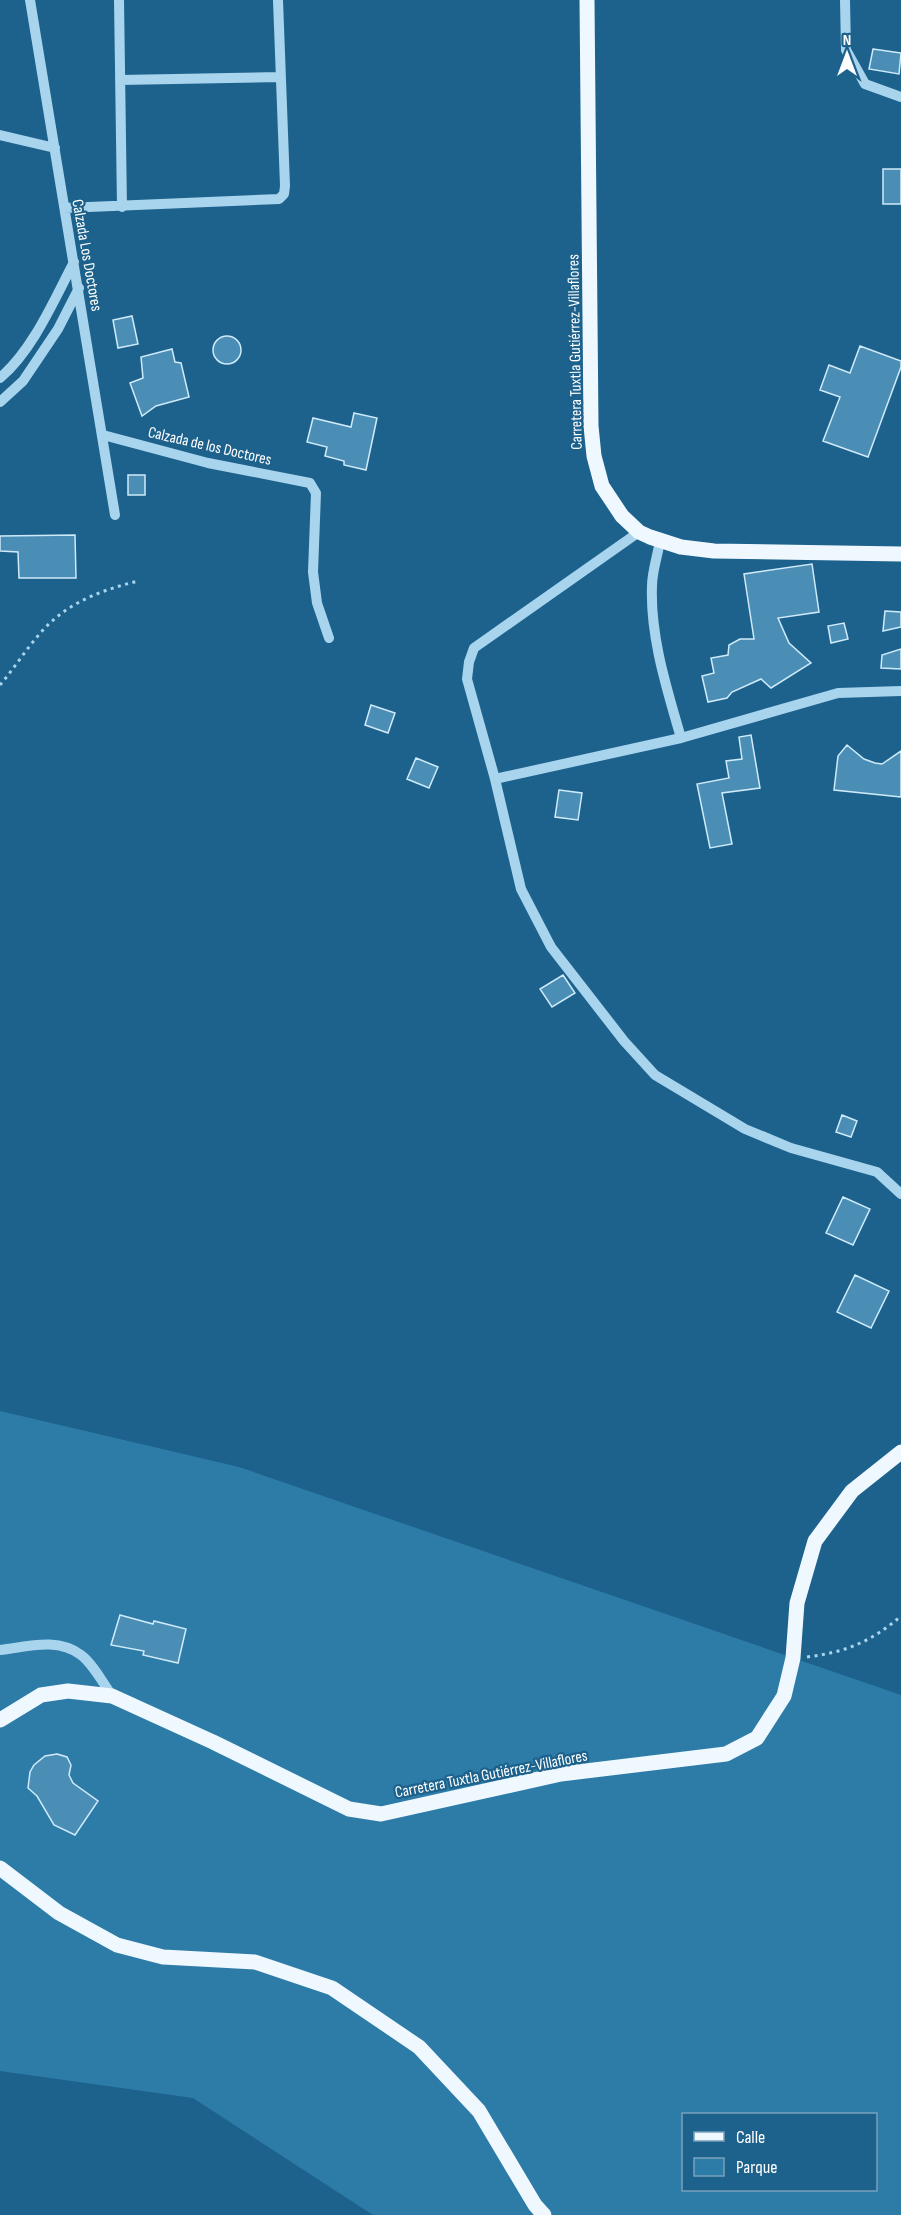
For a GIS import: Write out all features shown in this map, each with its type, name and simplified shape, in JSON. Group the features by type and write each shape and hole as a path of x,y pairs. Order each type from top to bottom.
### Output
{"main road":[{"name":"Carretera Tuxtla Gutiérrez-Villaflores","path":"587,0 591,426 594,456 602,486 622,516 639,532 681,546 731,552 901,554"},
{"name":"Carretera Tuxtla Gutiérrez-Villaflores","path":"0,1720 41,1695 68,1691 112,1696 213,1742 349,1809 381,1814 561,1774 726,1754 757,1738 784,1696 793,1658 797,1603 815,1541 852,1491 901,1452"},
{"path":"0,1868 59,1913 117,1945 163,1957 255,1962 332,1988 419,2047 479,2111 535,2205 544,2215"}],"street":[{"name":"Calzada Los Doctores","path":"30,0 115,515"},
{"path":"119,0 122,207"},
{"path":"65,208 279,199 284,194 285,186 279,0"},
{"path":"845,0 846,50 865,84 901,97"},
{"path":"120,80 280,78"},
{"path":"0,135 55,148"},
{"path":"0,378 13,367 48,313 74,262"},
{"path":"0,402 23,381 58,329 79,288"},
{"path":"13,367 23,381"},
{"name":"Calzada de los Doctores","path":"103,435 208,463 310,483 316,492 313,572 317,603 329,638"},
{"path":"639,532 474,648 469,662 467,679 495,779 521,890 551,947 624,1041 655,1075 745,1129 791,1148 878,1172 901,1194"},
{"path":"660,540 652,585 655,634 681,738"},
{"path":"495,779 681,738 838,693 901,691"},
{"path":"0,1650 52,1644 70,1649 83,1656 112,1696"}],"path":[{"path":"0,685 50,623 75,604 104,590 138,581"},
{"path":"793,1658 823,1655 852,1648 876,1636 901,1616"}],"green space":[{"path":"0,1411 239,1467 901,1695 901,2215 373,2215 193,2098 0,2071"}],"building":[{"path":"873,49 901,53 899,74 869,69"},
{"path":"883,169 901,169 901,204 883,204"},
{"path":"132,316 138,344 118,348 113,320"},
{"path":"227,336 237,340 241,350 237,360 227,364 217,360 213,350 217,340"},
{"path":"860,346 901,361 901,367 868,457 823,441 840,397 820,390 829,365 850,373"},
{"path":"172,349 175,362 181,363 189,397 156,406 142,416 130,383 143,378 141,357"},
{"path":"354,413 377,418 366,470 344,465 344,461 325,456 327,447 307,442 313,418 351,427"},
{"path":"128,475 145,475 145,495 128,495"},
{"path":"75,535 76,578 19,578 18,552 0,551 0,536"},
{"path":"812,564 819,612 778,618 789,643 811,663 771,688 761,679 732,692 727,698 708,702 702,676 714,673 711,658 728,655 729,645 740,639 754,639 744,574"},
{"path":"885,611 901,612 901,627 883,631"},
{"path":"844,623 848,639 831,643 828,626"},
{"path":"901,649 901,669 881,668 882,655"},
{"path":"371,705 395,713 388,733 365,725"},
{"path":"751,735 760,788 722,793 732,844 710,848 697,784 729,778 726,761 742,759 739,737"},
{"path":"847,745 864,759 882,764 901,751 901,797 834,790 838,756"},
{"path":"416,758 438,767 429,788 407,779"},
{"path":"559,790 582,793 578,820 555,817"},
{"path":"563,975 575,993 552,1007 540,989"},
{"path":"842,1115 857,1121 851,1137 836,1132"},
{"path":"843,1197 870,1209 853,1245 826,1233"},
{"path":"855,1275 889,1291 871,1328 837,1312"},
{"path":"120,1615 153,1624 154,1621 186,1629 178,1663 143,1655 144,1651 111,1645"},
{"path":"57,1754 67,1757 71,1765 69,1775 73,1783 98,1801 75,1835 54,1825 37,1796 28,1788 30,1772 34,1765 45,1756"}]}
